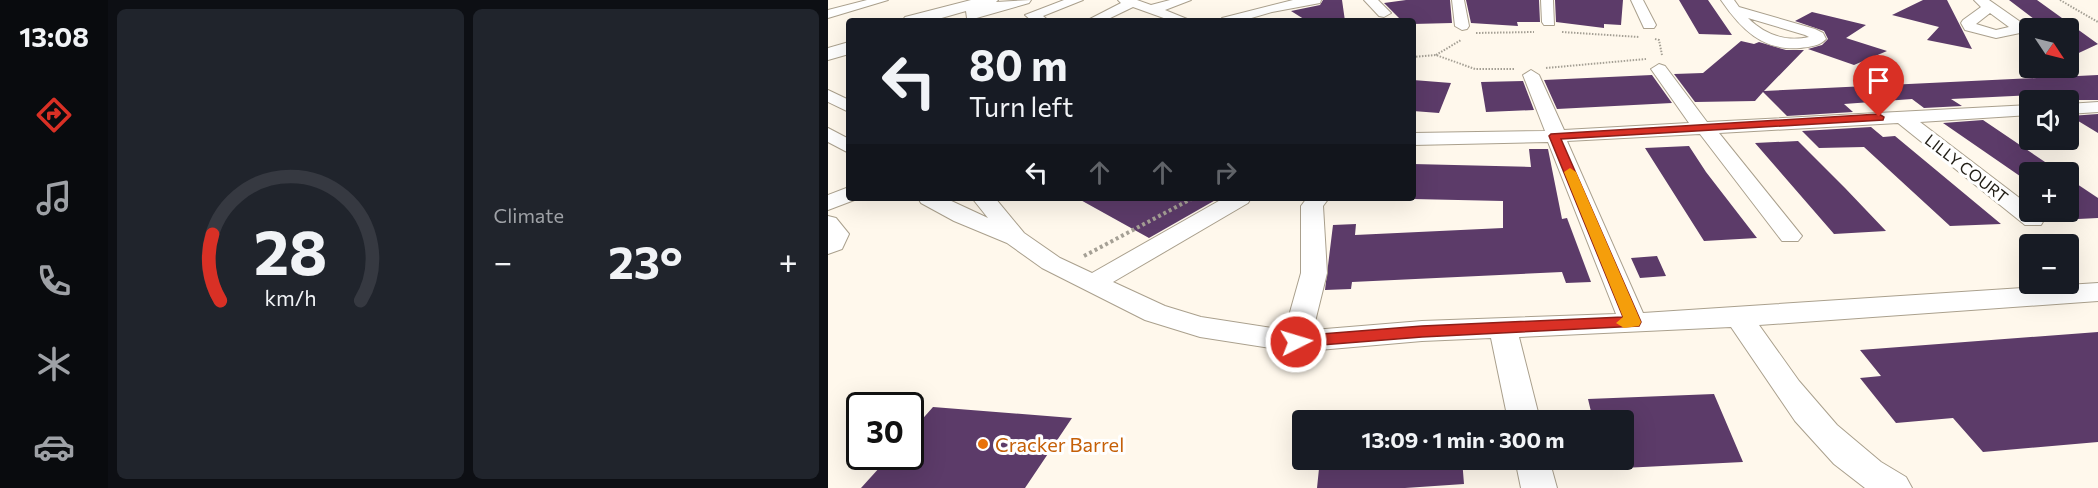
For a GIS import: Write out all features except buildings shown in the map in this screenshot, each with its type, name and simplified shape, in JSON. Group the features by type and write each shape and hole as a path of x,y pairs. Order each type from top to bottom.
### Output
{"main road":[{"path":"922,18 991,0"},
{"path":"938,18 991,0"},
{"path":"954,18 1008,0"},
{"path":"956,18 1023,0"},
{"path":"828,43 846,38"},
{"path":"828,48 846,43"},
{"path":"828,54 846,49"}],"street":[{"path":"828,14 882,0"},
{"path":"1037,18 1032,15 1077,0"},
{"path":"1148,10 1185,0"},
{"path":"1237,18 1270,8 1315,0"},
{"path":"1370,0 1384,13"},
{"path":"1458,0 1466,33"},
{"path":"1547,0 1550,28"},
{"path":"1637,0 1650,31"},
{"path":"1099,18 1128,2 1175,18"},
{"path":"1731,5 1810,32 1819,39 1798,44 1770,39 1749,28 1731,5"},
{"path":"1270,8 1285,18"},
{"path":"1654,62 1704,129 1790,236"},
{"path":"1529,71 1633,322"},
{"path":"828,94 846,87"},
{"path":"828,94 846,105"},
{"path":"2079,108 2098,107"},
{"path":"1416,139 1556,136 2019,111"},
{"name":"LILLY COURT","path":"1901,116 2019,209"},
{"path":"828,134 846,145"},
{"path":"828,203 846,195"},
{"path":"934,201 962,216 1015,238 1062,268 1155,313 1200,327 1296,342 1422,332 1693,320 2098,292"},
{"path":"985,201 1015,238"},
{"path":"1093,283 1235,201"},
{"path":"1296,342 1314,273 1312,206 1316,201"},
{"path":"828,223 837,234 834,244 828,247"},
{"path":"1739,317 1796,400 1834,446 1872,476 1894,488"},
{"path":"1503,328 1522,410"},
{"path":"1535,470 1539,488"}],"path":[{"path":"2060,0 2098,22"},
{"path":"1436,56 1466,33 1550,28 1640,37"},
{"path":"1416,57 1436,56 1475,69 1529,71 1654,62 1662,55 1659,40 1650,31"},
{"path":"1062,268 1187,201"}],"slow traffic":[{"path":"1570,172 1633,322 1624,323"}],"place":[{"name":"Cracker Barrel","path":"983,444"}],"route":[{"path":"1296,342 1422,332 1633,322 1555,136 1706,129 1879,117"}]}
